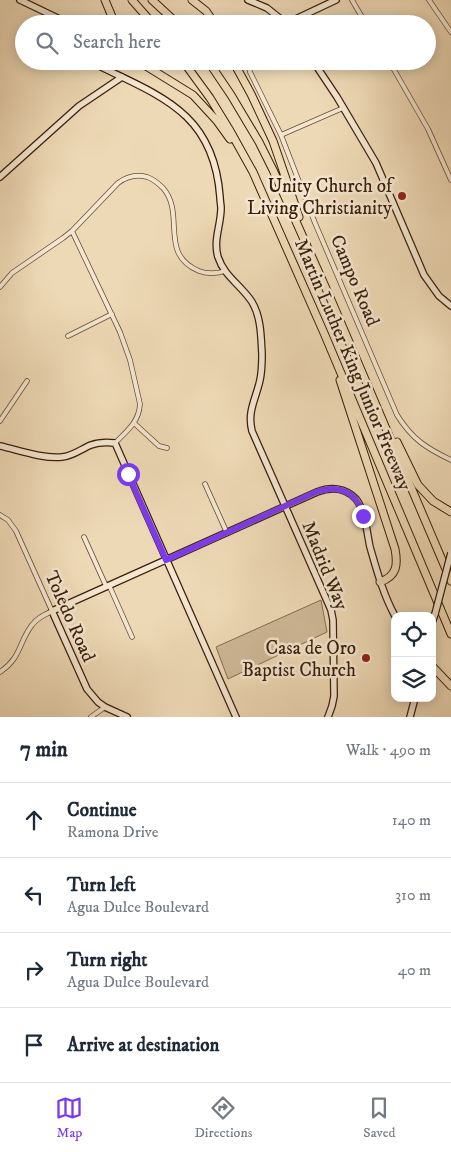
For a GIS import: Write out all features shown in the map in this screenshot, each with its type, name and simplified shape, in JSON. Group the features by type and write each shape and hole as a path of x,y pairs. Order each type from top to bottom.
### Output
{"highway":[{"path":"105,0 110,15"},
{"path":"132,0 145,15"},
{"path":"152,0 168,15"},
{"path":"192,0 209,15"},
{"path":"152,70 193,95 217,121 248,162"},
{"name":"Martin Luther King Junior Freeway","path":"190,70 210,98 248,162 324,333 451,634"},
{"name":"Martin Luther King Junior Freeway","path":"214,70 231,95 274,170 352,347 451,581"},
{"path":"238,70 275,147 305,239"},
{"path":"324,333 396,549 397,564 394,572 391,577 380,582"},
{"path":"352,347 418,485 433,502 451,512"},
{"path":"436,670 451,686"}],"street":[{"path":"20,0 51,15"},
{"path":"248,0 267,8 276,15"},
{"path":"303,15 336,0"},
{"path":"352,0 361,15"},
{"path":"428,0 451,32"},
{"name":"Madrid Way","path":"107,70 177,108 190,120 206,140 214,162 218,177 221,209 216,239 218,258 225,271 249,298 258,316 260,325 262,370 250,413 250,426 284,506 332,610 334,696 328,717"},
{"name":"Campo Road","path":"250,70 281,135 315,223 398,415 403,424 418,441 451,460"},
{"path":"319,70 376,163 424,275 439,296 451,306"},
{"path":"393,70 428,129 451,180"},
{"path":"0,177 79,106 122,77"},
{"path":"281,135 343,108"},
{"path":"0,287 12,273 72,231 121,181 134,176 145,176 153,180 160,185 170,199 175,244 177,252 182,259 191,268 201,272 221,273 225,271"},
{"path":"72,231 128,351 140,404 134,423 115,443"},
{"path":"68,336 112,314"},
{"path":"0,421 27,381"},
{"path":"134,423 159,446 167,448"},
{"path":"0,446 44,456 61,457 74,454 95,444 115,443"},
{"path":"115,443 236,717"},
{"path":"205,484 227,533"},
{"path":"0,672 17,655 31,626 40,617 325,489 337,489 350,494 357,501 361,509 380,582 393,612"},
{"name":"Toledo Road","path":"0,515 8,520 16,531 87,689 105,707 128,717"},
{"path":"84,538 132,637"},
{"path":"436,612 451,552"},
{"path":"410,717 414,702"},
{"path":"91,717 105,707"}],"shaded area":[{"path":"321,600 327,632 228,679 216,647"}],"place":[{"name":"Unity Church of Living Christianity","path":"402,196"},
{"name":"Casa de Oro Baptist Church","path":"366,658"}],"route":[{"path":"128,474 166,560 325,489 337,489 350,494 359,504 363,516"}]}
